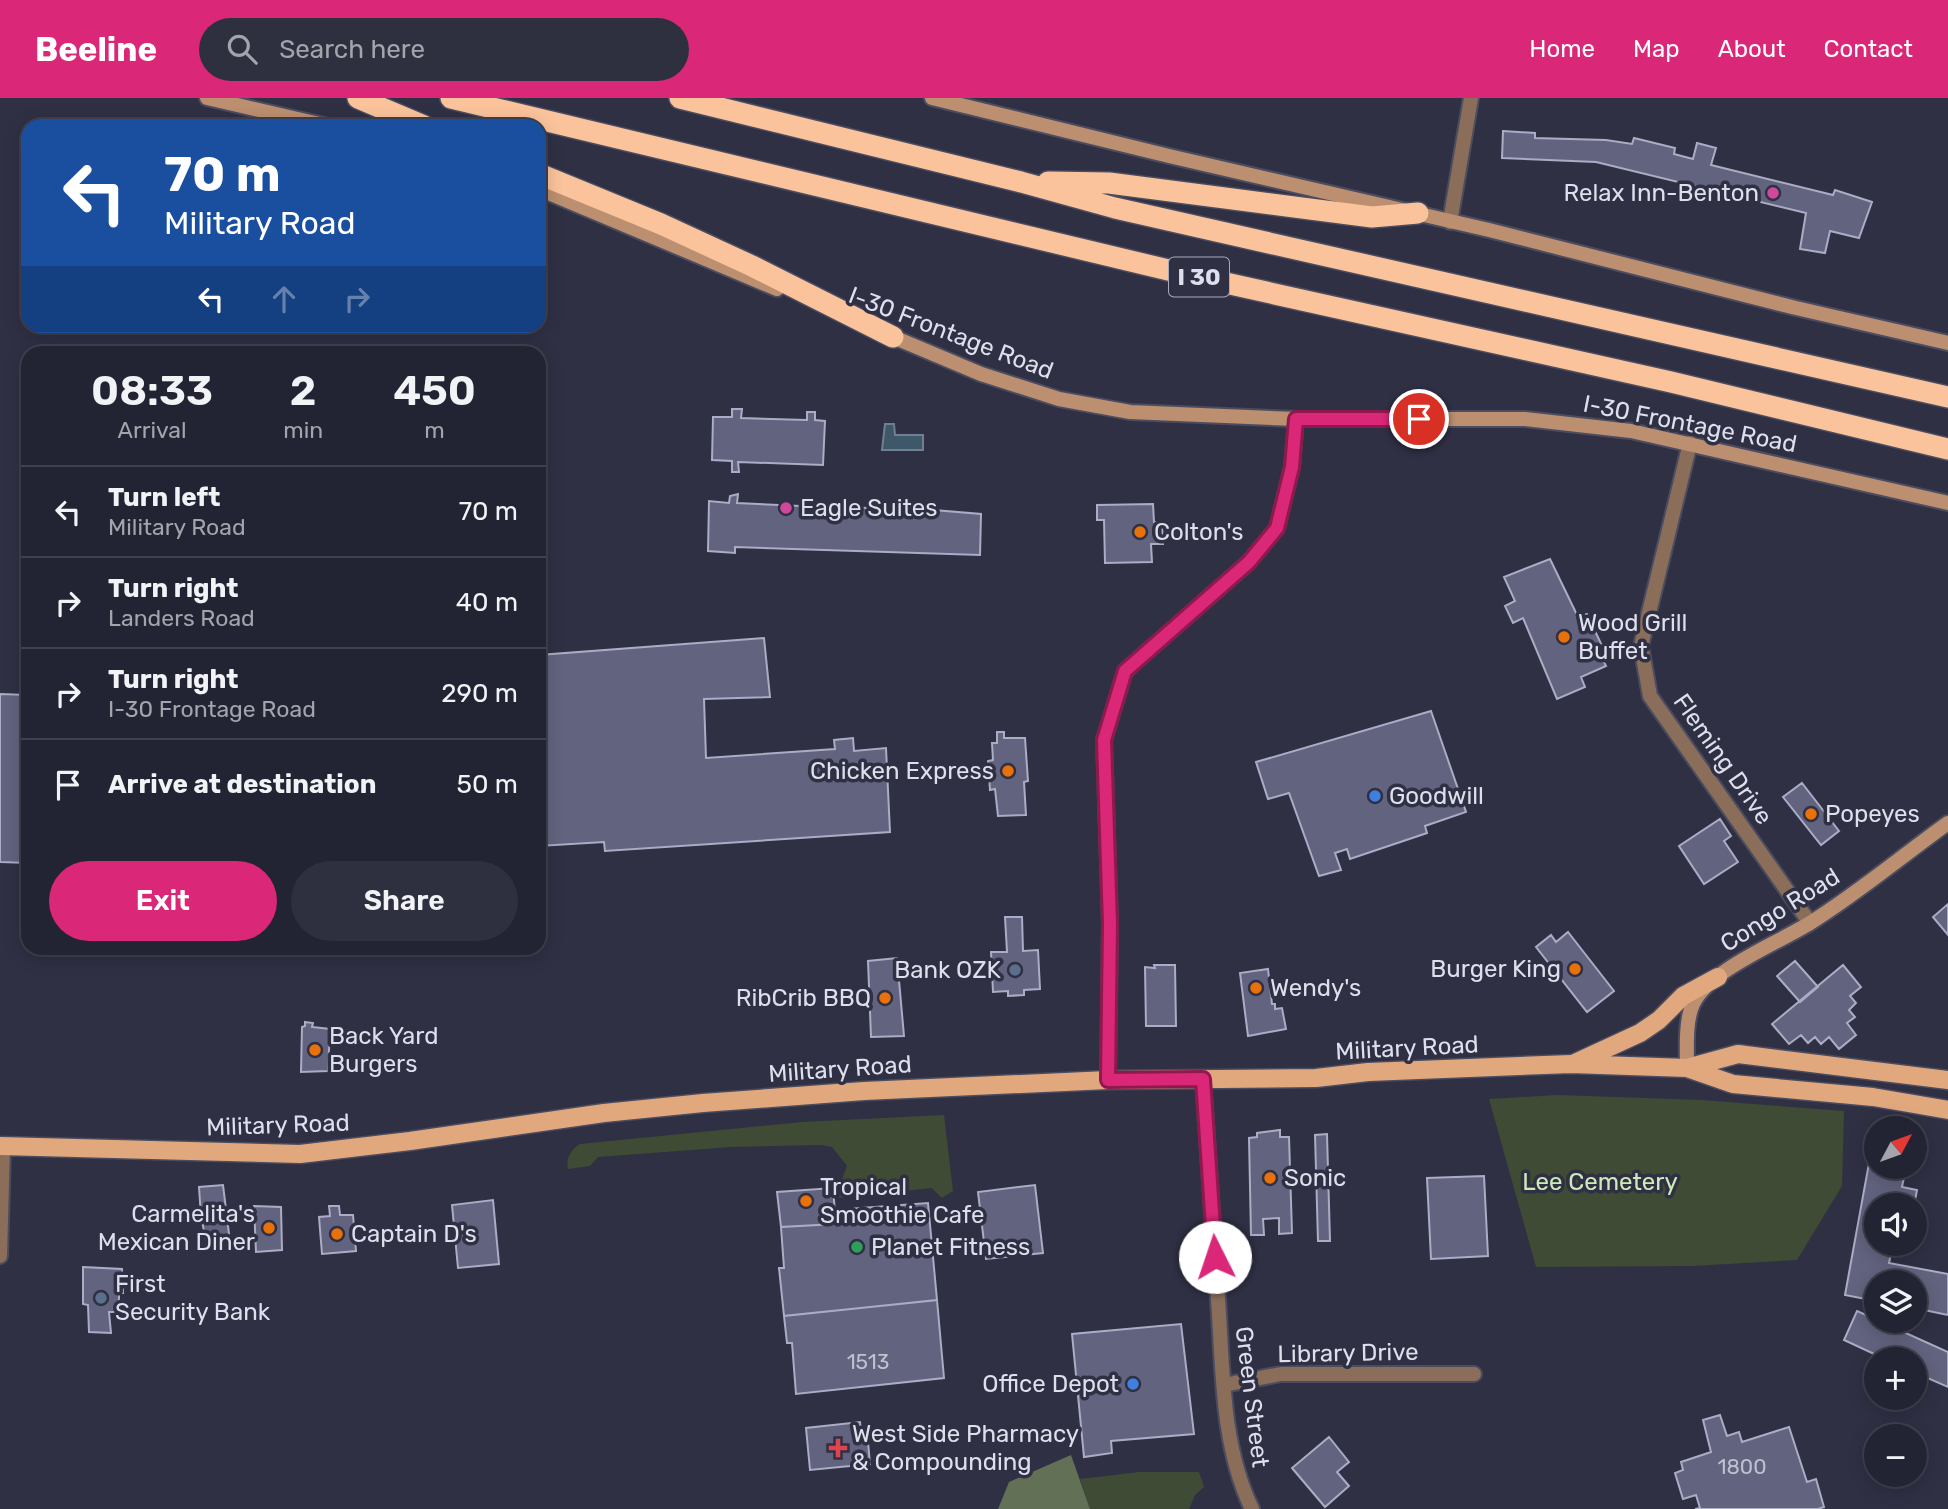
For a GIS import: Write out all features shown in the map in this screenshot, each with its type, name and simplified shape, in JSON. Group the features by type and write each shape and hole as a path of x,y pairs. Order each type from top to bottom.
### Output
{"highway":[{"path":"358,98 408,119"},
{"name":"I 30","path":"451,98 539,119"},
{"name":"I 30","path":"680,98 1021,182 1115,208 1948,397"},
{"name":"I 30","path":"546,121 1185,274 1671,382 1948,449"},
{"path":"546,177 740,261 892,337"},
{"path":"1021,182 1109,183 1372,218 1418,213"}],"main road":[{"path":"207,98 298,119"},
{"path":"932,98 1948,342"},
{"name":"I-30 Frontage Road","path":"546,192 981,374 1059,399 1130,412 1296,419 1525,419 1631,431 1948,503"},
{"name":"Congo Road","path":"1687,1068 1687,1033 1693,1005 1718,977 1733,965 1810,923 1948,823"},
{"path":"1571,1064 1640,1033 1659,1020 1683,996 1718,977"},
{"name":"Military Road","path":"1687,1068 1738,1054 1948,1080"},
{"name":"Military Road","path":"1,1146 300,1154 604,1113 864,1091 1108,1080 1316,1078 1358,1072 1571,1064 1687,1068 1733,1084 1873,1097 1948,1110"}],"street":[{"path":"1450,222 1471,98"},
{"path":"1108,1080 1110,924 1104,740 1125,671 1249,562 1277,528 1292,467 1296,419"},
{"name":"Fleming Drive","path":"1690,443 1641,646 1650,696 1810,923"},
{"name":"Green Street","path":"1203,1079 1224,1385 1232,1455 1236,1472 1252,1509"},
{"path":"0,1256 1,1146"},
{"name":"Library Drive","path":"1224,1385 1281,1374 1474,1374"}],"green space":[{"name":"Lee Cemetery","path":"1558,1095 1702,1100 1844,1111 1842,1186 1797,1260 1692,1266 1536,1267 1489,1099"},
{"path":"944,1115 953,1191 942,1198 932,1188 839,1198 847,1166 832,1147 821,1145 731,1147 598,1157 590,1166 568,1169 570,1155 580,1144 802,1122"},
{"path":"1071,1455 1090,1509 998,1509 1009,1482"},
{"path":"1139,1472 1199,1472 1204,1487 1195,1495 1189,1509 1090,1509 1080,1479"}],"water":[{"path":"885,424 894,424 895,435 923,435 923,450 882,450"}],"building":[{"name":"Relax Inn-Benton","path":"1503,131 1535,133 1535,138 1606,140 1632,144 1634,138 1675,148 1674,154 1693,159 1697,143 1716,148 1711,165 1833,195 1835,190 1872,202 1859,238 1830,231 1825,253 1800,249 1806,213 1596,162 1502,158"},
{"path":"732,409 742,409 741,418 807,420 807,412 815,412 815,420 825,421 823,465 738,462 739,472 732,472 732,461 712,460 713,417 732,417"},
{"path":"738,494 737,503 927,509 927,502 935,503 934,510 981,514 980,555 735,547 735,553 708,551 709,501 729,503 730,496"},
{"path":"1153,504 1154,522 1162,522 1163,544 1151,544 1152,562 1105,563 1104,520 1097,520 1097,505"},
{"name":"Wood Grill Buffet","path":"1550,559 1578,617 1587,614 1604,650 1599,652 1606,666 1581,677 1585,687 1557,699 1523,618 1513,623 1505,606 1515,601 1504,577"},
{"path":"764,638 770,697 704,699 706,758 835,749 834,740 853,738 854,751 886,748 890,832 605,851 604,842 546,846 546,654"},
{"path":"0,694 21,695 21,863 0,862"},
{"name":"Goodwill","path":"1431,711 1466,812 1425,826 1427,833 1350,859 1347,849 1335,853 1341,870 1319,876 1289,793 1268,799 1256,762"},
{"name":"Chicken Express","path":"997,732 1004,732 1004,738 1025,738 1028,781 1024,782 1026,815 998,816 995,789 990,790 988,761 993,760 992,743 997,743"},
{"name":"Popeyes","path":"1802,783 1839,831 1821,845 1783,797"},
{"path":"1720,819 1731,836 1724,841 1738,862 1704,884 1679,846"},
{"path":"1948,904 1948,935 1933,917"},
{"name":"Bank OZK","path":"1005,917 1022,917 1023,951 1038,950 1040,989 1024,990 1024,995 1008,996 1008,991 993,992 991,952 1007,952"},
{"name":"Burger King","path":"1568,932 1614,991 1587,1012 1536,947 1551,935 1556,942"},
{"name":"RibCrib BBQ","path":"897,958 904,1036 871,1037 868,961"},
{"path":"1795,961 1818,987 1800,1002 1777,976"},
{"path":"1154,965 1175,965 1176,1026 1146,1026 1145,967 1155,968"},
{"path":"1843,965 1861,987 1850,996 1856,1003 1849,1010 1855,1017 1847,1023 1856,1035 1839,1049 1829,1037 1821,1044 1815,1037 1808,1043 1801,1035 1789,1044 1772,1024"},
{"name":"Wendy's","path":"1268,969 1272,1004 1275,1004 1275,1009 1282,1008 1286,1029 1248,1036 1240,973"},
{"name":"Back Yard Burgers","path":"305,1022 313,1023 312,1027 330,1029 328,1071 301,1072 302,1027"},
{"name":"Sonic","path":"1280,1130 1280,1137 1289,1137 1292,1233 1279,1234 1279,1218 1263,1219 1264,1235 1251,1235 1249,1138 1257,1137 1257,1133"},
{"name":"Sonic","path":"1327,1134 1330,1241 1318,1241 1315,1135"},
{"path":"1484,1176 1488,1256 1431,1259 1427,1178"},
{"path":"1866,1180 1903,1180 1902,1187 1917,1190 1916,1193 1864,1193 1864,1256 1890,1256 1889,1263 1927,1270 1864,1270 1864,1299 1845,1295"},
{"path":"223,1185 230,1242 207,1245 201,1217 199,1187"},
{"path":"1035,1185 1043,1253 986,1259 978,1192"},
{"name":"Tropical Smoothie Cafe","path":"833,1188 836,1224 781,1227 777,1192"},
{"path":"493,1200 499,1264 458,1268 452,1205"},
{"name":"Planet Fitness","path":"928,1203 937,1300 784,1316 779,1268 784,1268 781,1227 836,1224 834,1210"},
{"name":"Carmelita's Mexican Diner","path":"254,1206 281,1207 282,1250 256,1252"},
{"name":"Captain D's","path":"329,1206 339,1206 340,1215 353,1215 356,1251 322,1254 319,1217 330,1216"},
{"name":"First Security Bank","path":"83,1267 122,1269 123,1293 119,1293 119,1312 109,1312 111,1333 89,1332 88,1305 83,1304"},
{"path":"1927,1270 1948,1274 1948,1315 1927,1311"},
{"path":"937,1300 944,1378 796,1394 792,1343 787,1343 784,1316"},
{"path":"1857,1311 1864,1314 1864,1333 1906,1333 1948,1352 1948,1387 1927,1378 1927,1347 1864,1347 1864,1349 1844,1340"},
{"name":"Office Depot","path":"1181,1324 1194,1434 1111,1441 1112,1453 1084,1457 1072,1334"},
{"path":"1720,1415 1727,1436 1739,1432 1742,1442 1789,1427 1807,1482 1816,1479 1824,1507 1695,1509 1700,1508 1696,1495 1683,1499 1675,1473 1683,1470 1681,1462 1711,1452 1703,1420"},
{"name":"West Side Pharmacy & Compounding","path":"860,1422 861,1431 867,1431 870,1464 810,1470 806,1428"},
{"path":"1329,1437 1349,1462 1337,1472 1349,1486 1325,1507 1292,1468"}],"place":[{"name":"Relax Inn-Benton","path":"1773,193"},
{"name":"Eagle Suites","path":"786,508"},
{"name":"Colton's","path":"1140,532"},
{"name":"Wood Grill Buffet","path":"1564,637"},
{"name":"Chicken Express","path":"1008,771"},
{"name":"Goodwill","path":"1375,796"},
{"name":"Popeyes","path":"1811,814"},
{"name":"Burger King","path":"1575,969"},
{"name":"Bank OZK","path":"1015,970"},
{"name":"Wendy's","path":"1256,988"},
{"name":"RibCrib BBQ","path":"885,998"},
{"name":"Back Yard Burgers","path":"315,1050"},
{"name":"Sonic","path":"1270,1178"},
{"name":"Tropical Smoothie Cafe","path":"806,1201"},
{"name":"Carmelita's Mexican Diner","path":"269,1228"},
{"name":"Captain D's","path":"337,1234"},
{"name":"Planet Fitness","path":"857,1247"},
{"name":"First Security Bank","path":"101,1298"},
{"name":"Office Depot","path":"1133,1384"},
{"name":"West Side Pharmacy & Compounding","path":"838,1448"}],"route":[{"path":"1215,1257 1203,1079 1108,1080 1110,924 1104,740 1125,671 1249,562 1277,528 1292,467 1296,419 1419,419"}]}
